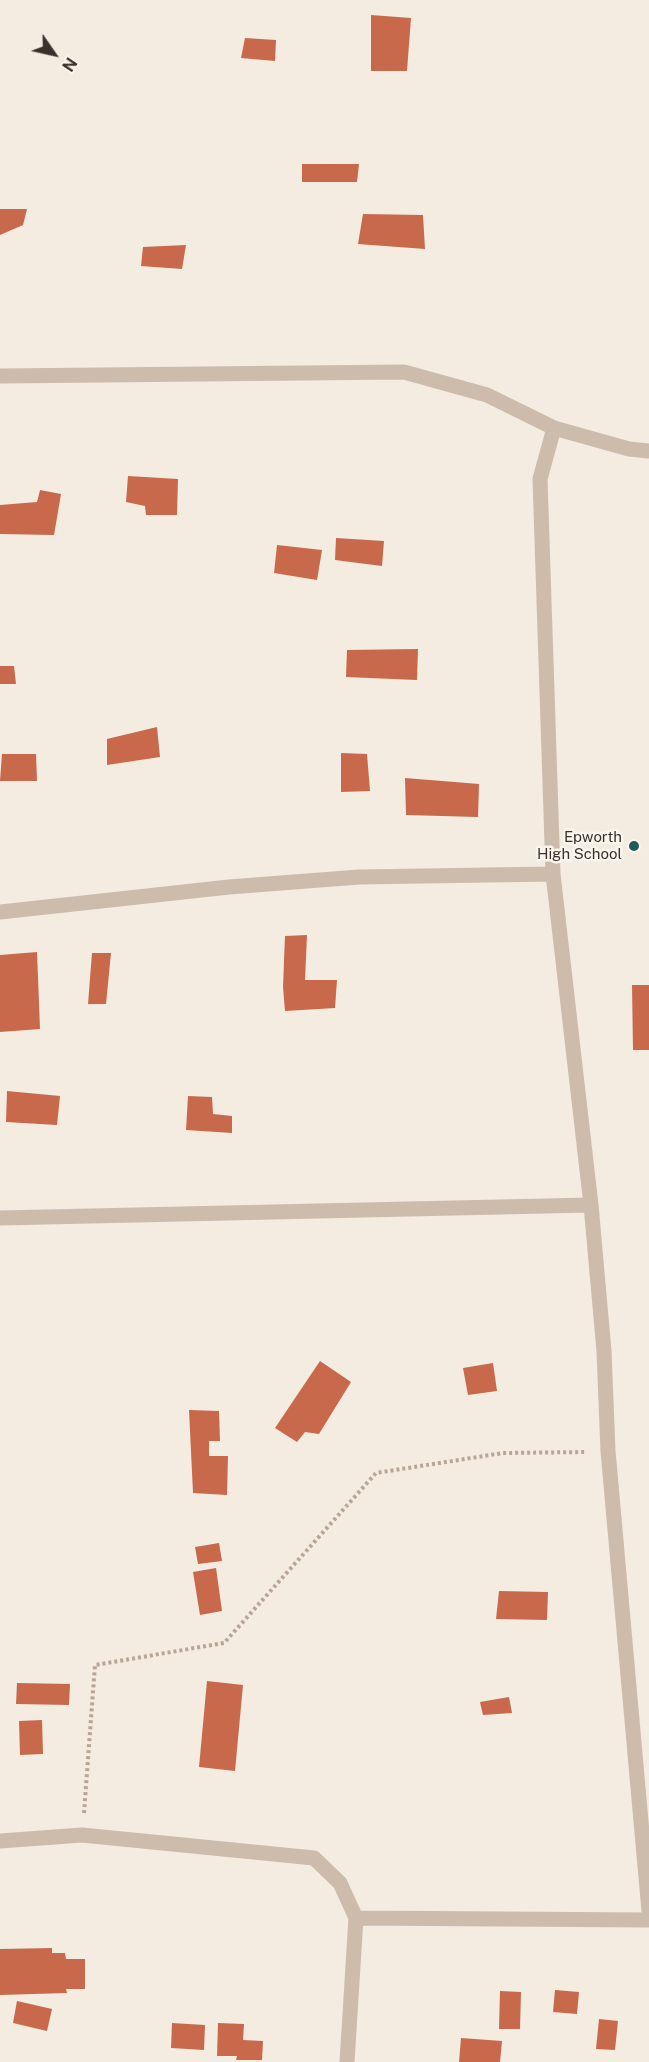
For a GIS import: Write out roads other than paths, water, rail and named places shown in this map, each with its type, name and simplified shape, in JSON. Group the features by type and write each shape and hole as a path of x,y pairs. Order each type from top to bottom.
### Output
{"street":[{"path":"0,376 404,372 487,395 554,428 628,449 649,451"},
{"path":"554,428 540,479 553,874 591,1205 604,1352 608,1451 649,1911"},
{"path":"0,912 229,887 358,876 553,874"},
{"path":"0,1218 591,1205"},
{"path":"0,1841 82,1835 314,1858 340,1883 356,1918 347,2062"},
{"path":"356,1918 649,1920"}],"place":[{"name":"Epworth High School","path":"634,846"}]}
